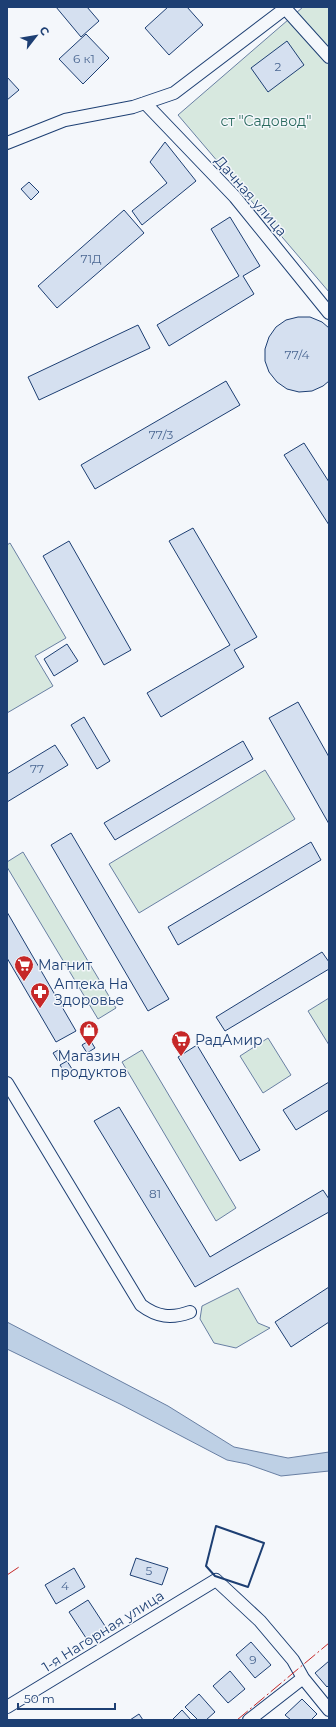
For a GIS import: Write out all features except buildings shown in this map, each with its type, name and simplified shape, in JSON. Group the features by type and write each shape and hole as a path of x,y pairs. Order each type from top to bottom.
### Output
{"street":[{"path":"7,143 65,120 134,108 174,93 285,7 329,58"},
{"name":"Дачная улица","path":"145,103 235,197 329,313"},
{"path":"7,1083 141,1305 156,1315 164,1317 172,1317 190,1312"},
{"name":"1-я Нагорная улица","path":"7,1707 216,1580 260,1621 293,1660 303,1678"},
{"path":"249,1720 303,1678 329,1710"}],"green space":[{"name":"ст \"Садовод\"","path":"303,7 329,7 329,292 178,115"},
{"path":"10,543 66,638 35,656 53,686 7,713 7,545"},
{"path":"265,770 295,819 139,913 109,864"},
{"path":"23,852 116,1008 98,1019 7,867 7,862"},
{"path":"329,998 329,1045 308,1011"},
{"path":"268,1038 291,1075 263,1093 240,1056"},
{"path":"142,1050 236,1208 216,1221 122,1062"},
{"path":"238,1288 258,1323 270,1328 236,1348 214,1343 200,1319 202,1306"}],"water":[{"path":"7,1322 168,1406 234,1447 288,1458 329,1452 329,1471 281,1476 247,1464 227,1460 120,1404 7,1349"}],"wall":[{"path":"216,1526 264,1543 248,1587 215,1576 206,1566 216,1526"}],"power":[{"path":"7,1575 19,1567"},
{"path":"237,1720 329,1643"}],"place":[{"name":"Магнит","path":"24,982"},
{"name":"Аптека На Здоровье","path":"40,1009"},
{"name":"Магазин продуктов","path":"89,1047"},
{"name":"РадАмир","path":"181,1057"}]}
